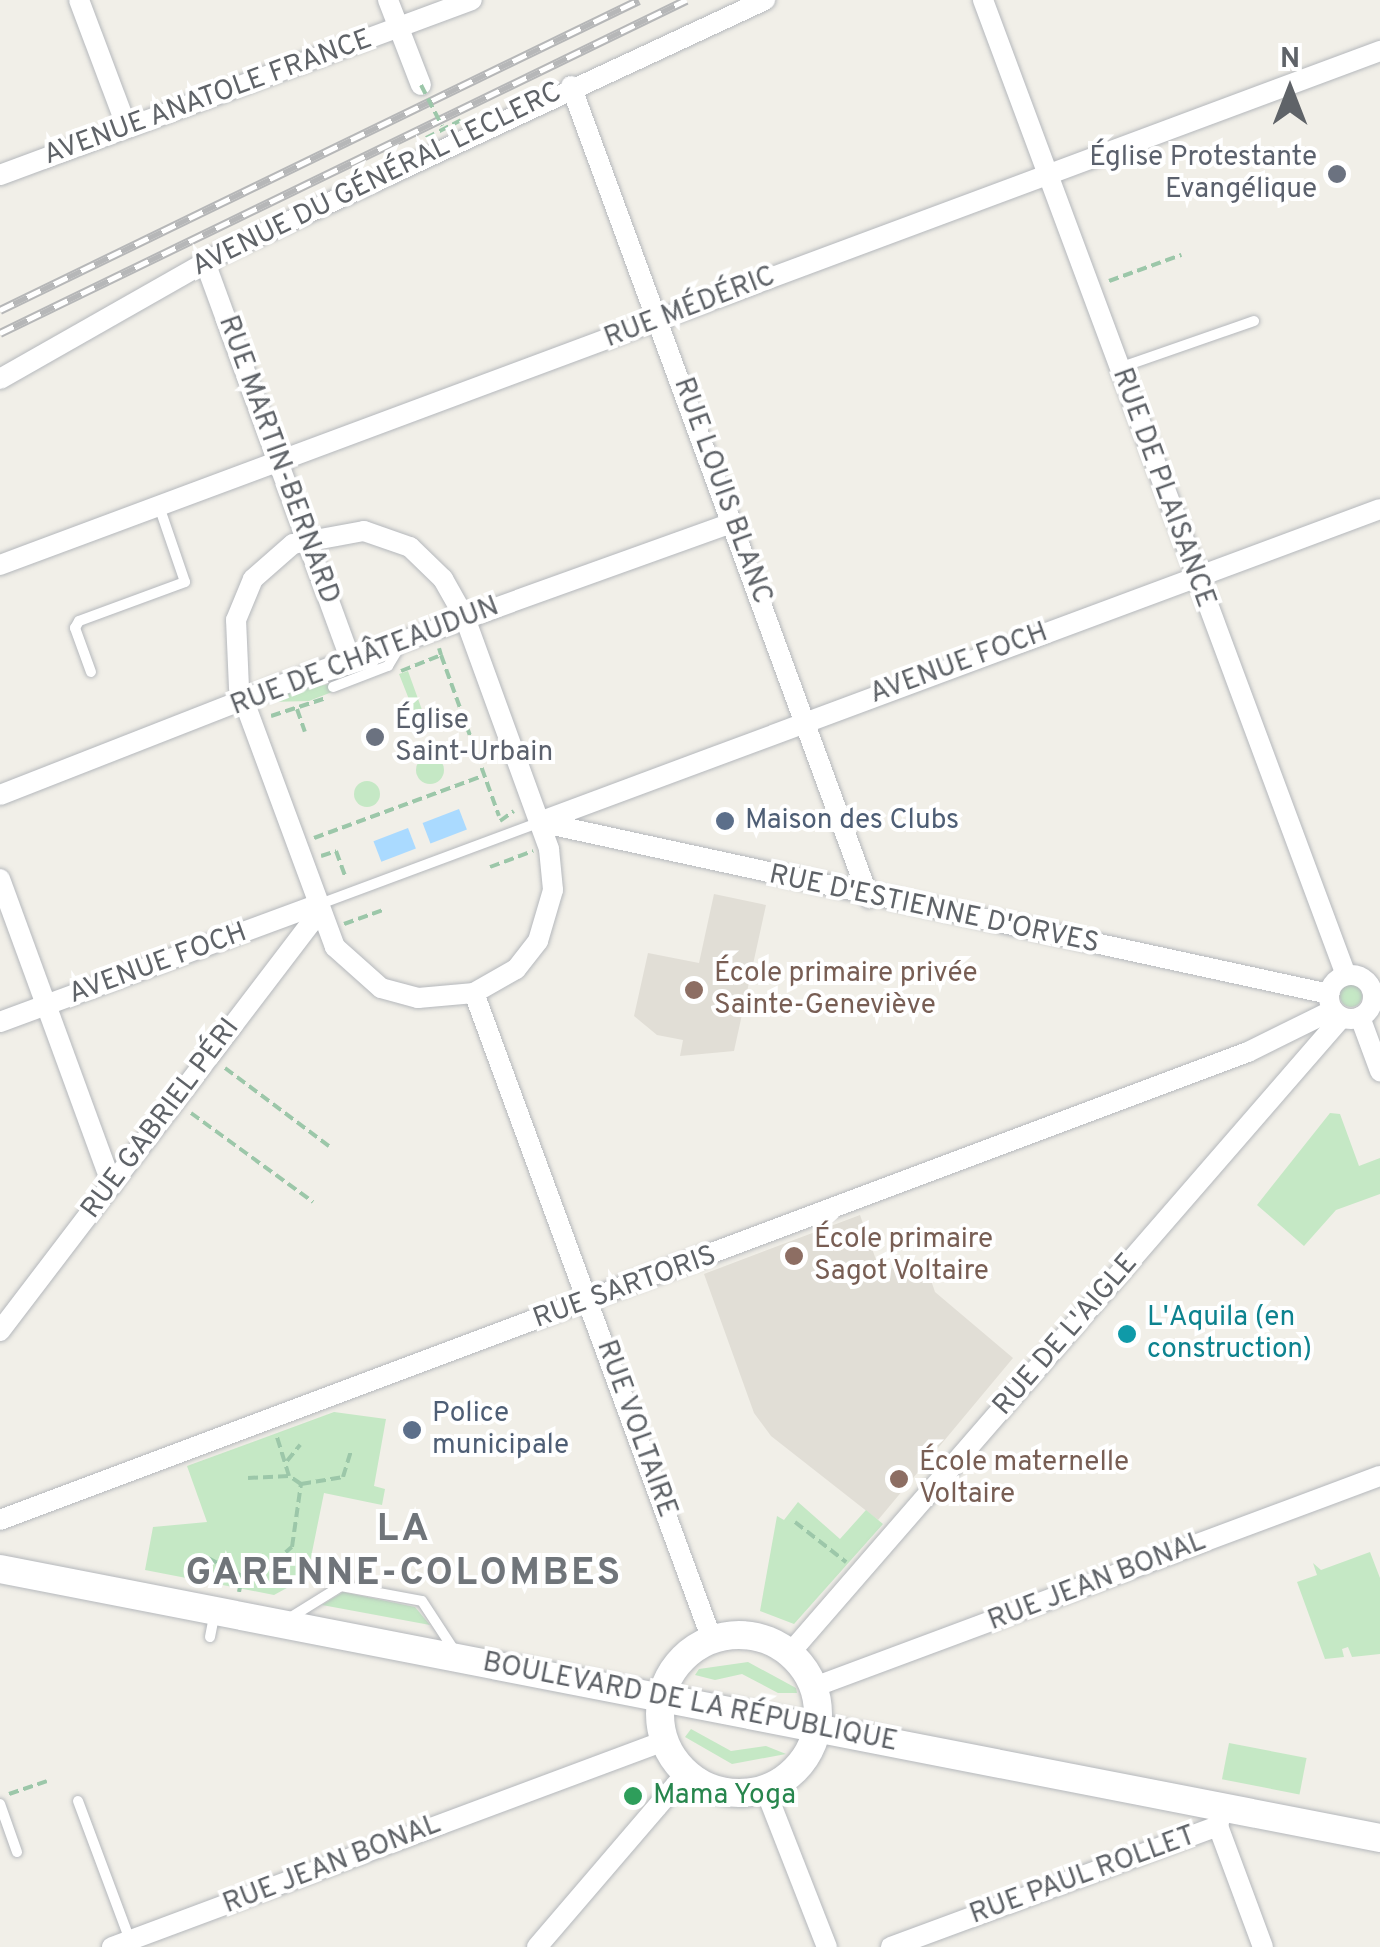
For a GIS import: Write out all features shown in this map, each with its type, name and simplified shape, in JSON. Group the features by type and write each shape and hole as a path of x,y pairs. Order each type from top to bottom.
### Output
{"main road":[{"name":"BOULEVARD DE LA RÉPUBLIQUE","path":"0,1569 212,1624 281,1623 818,1728 1220,1816 1380,1838"},
{"path":"766,1639 790,1654 814,1687 818,1728 800,1765 766,1789 723,1792 686,1773 664,1740 661,1698 685,1656 712,1640 766,1639"}],"street":[{"path":"80,0 127,128"},
{"path":"388,0 421,85"},
{"name":"AVENUE ANATOLE FRANCE","path":"0,175 472,0"},
{"name":"AVENUE DU GÉNÉRAL LECLERC","path":"0,379 205,262 571,86 765,0"},
{"name":"RUE DE PLAISANCE","path":"983,0 1346,976"},
{"name":"RUE MÉDÉRIC","path":"0,566 1380,51"},
{"name":"RUE LOUIS BLANC","path":"571,86 660,319 731,523 808,720 869,898"},
{"name":"RUE MARTIN-BERNARD","path":"205,262 351,660"},
{"name":"AVENUE FOCH","path":"533,815 602,799 1380,509"},
{"name":"RUE DE CHÂTEAUDUN","path":"0,795 287,683 731,523"},
{"path":"364,531 410,547 443,579 465,618 533,815 553,890 548,918 516,969 474,993 418,998 381,988 335,947 316,905 245,702 234,656 241,600 271,559 308,538 364,531"},
{"path":"602,799 593,810 602,837"},
{"name":"RUE D'ESTIENNE D'ORVES","path":"533,815 602,837 869,898 1358,1000"},
{"path":"0,879 112,1185"},
{"name":"AVENUE FOCH","path":"0,1022 316,905"},
{"name":"RUE GABRIEL PÉRI","path":"0,1331 291,943 310,924 316,905"},
{"path":"269,923 282,925 291,943"},
{"name":"RUE DE L'AIGLE","path":"790,1654 1358,1000 1346,976"},
{"name":"RUE VOLTAIRE","path":"474,993 712,1640"},
{"path":"1358,1000 1380,1070"},
{"name":"RUE SARTORIS","path":"0,1520 590,1303 1248,1052 1358,1000"},
{"path":"1248,1052 1268,1052 1294,1070"},
{"name":"RUE JEAN BONAL","path":"814,1687 1380,1476"},
{"name":"RUE JEAN BONAL","path":"121,1944 664,1740"},
{"path":"546,1944 686,1773"},
{"path":"766,1789 827,1947"},
{"path":"1220,1816 1263,1947"},
{"name":"RUE PAUL ROLLET","path":"891,1947 1220,1816"}],"lane":[{"path":"1119,368 1254,321"},
{"path":"91,672 74,628 79,621 186,582 159,506"},
{"path":"333,687 388,666 403,640"},
{"path":"287,683 306,688 373,662"},
{"path":"316,905 533,815"},
{"path":"281,1623 341,1586 422,1601 460,1658"},
{"path":"0,1801 17,1852"},
{"path":"78,1801 121,1944"}],"path":[{"path":"421,85 442,126"},
{"path":"425,134 460,118"},
{"path":"1090,288 1182,255"},
{"path":"441,656 499,818 533,815"},
{"path":"298,711 305,732"},
{"path":"314,838 485,775"},
{"path":"490,867 539,848"},
{"path":"321,856 336,851 346,878 334,882"},
{"path":"333,875 343,872"},
{"path":"335,928 383,910"},
{"path":"209,1057 330,1146"},
{"path":"176,1101 313,1202"},
{"path":"270,1419 289,1476"},
{"path":"287,1461 300,1445"},
{"path":"248,1478 289,1476 301,1484 343,1477 351,1451"},
{"path":"208,1558 242,1576 263,1572 292,1547 301,1484"},
{"path":"795,1522 860,1573"},
{"path":"239,1592 242,1576"},
{"path":"0,1801 47,1781"}],"shaded area":[{"name":"École primaire privée Sainte-Geneviève","path":"714,894 766,905 734,1051 680,1056 683,1040 657,1035 634,1016 648,953 699,963"},
{"path":"860,1215 880,1271 924,1260 935,1292 1013,1358 878,1520 771,1436 754,1413 704,1274"}],"green space":[{"path":"408,671 426,721 412,726 408,715 414,712 399,674"},
{"path":"330,684 332,692 309,701 270,702 269,695"},
{"path":"430,756 440,760 444,770 440,780 430,784 420,780 416,770 420,760"},
{"path":"367,781 376,785 380,794 376,803 367,807 358,803 354,794 358,785"},
{"path":"1347,985 1355,985 1362,996 1355,1007 1347,1007 1340,1000 1340,992"},
{"path":"1330,1113 1340,1114 1359,1166 1380,1158 1380,1194 1336,1210 1304,1246 1257,1205"},
{"path":"334,1412 386,1419 374,1486 385,1489 382,1505 324,1493 307,1577 274,1595 145,1570 153,1527 207,1522 187,1466"},
{"path":"798,1502 840,1539 866,1510 883,1524 794,1624 760,1611 777,1516 784,1520"},
{"path":"1370,1552 1380,1578 1380,1654 1352,1657 1348,1647 1342,1649 1344,1657 1325,1659 1297,1582 1317,1575 1313,1563 1321,1570"},
{"path":"343,1592 415,1607 430,1625 322,1605"},
{"path":"748,1662 796,1688 797,1693 778,1693 742,1674 715,1680 695,1675 699,1669"},
{"path":"691,1729 731,1751 766,1746 786,1754 732,1764 685,1737"},
{"path":"1229,1743 1307,1758 1299,1794 1222,1779"}],"water":[{"path":"459,809 467,830 430,844 423,823"},
{"path":"408,828 416,849 381,862 373,841"}],"railway":[{"path":"0,310 639,0"},
{"path":"0,333 686,0"}],"place":[{"name":"Église Protestante Evangélique","path":"1337,174"},
{"name":"Église Saint-Urbain","path":"375,737"},
{"name":"Maison des Clubs","path":"725,821"},
{"name":"École primaire privée Sainte-Geneviève","path":"694,990"},
{"name":"École primaire Sagot Voltaire","path":"794,1256"},
{"name":"L'Aquila (en construction)","path":"1127,1334"},
{"name":"Police municipale","path":"412,1430"},
{"name":"École maternelle Voltaire","path":"899,1479"},
{"name":"Mama Yoga","path":"633,1796"}],"district":[{"name":"LA GARENNE-COLOMBES","path":"404,1553"}]}
